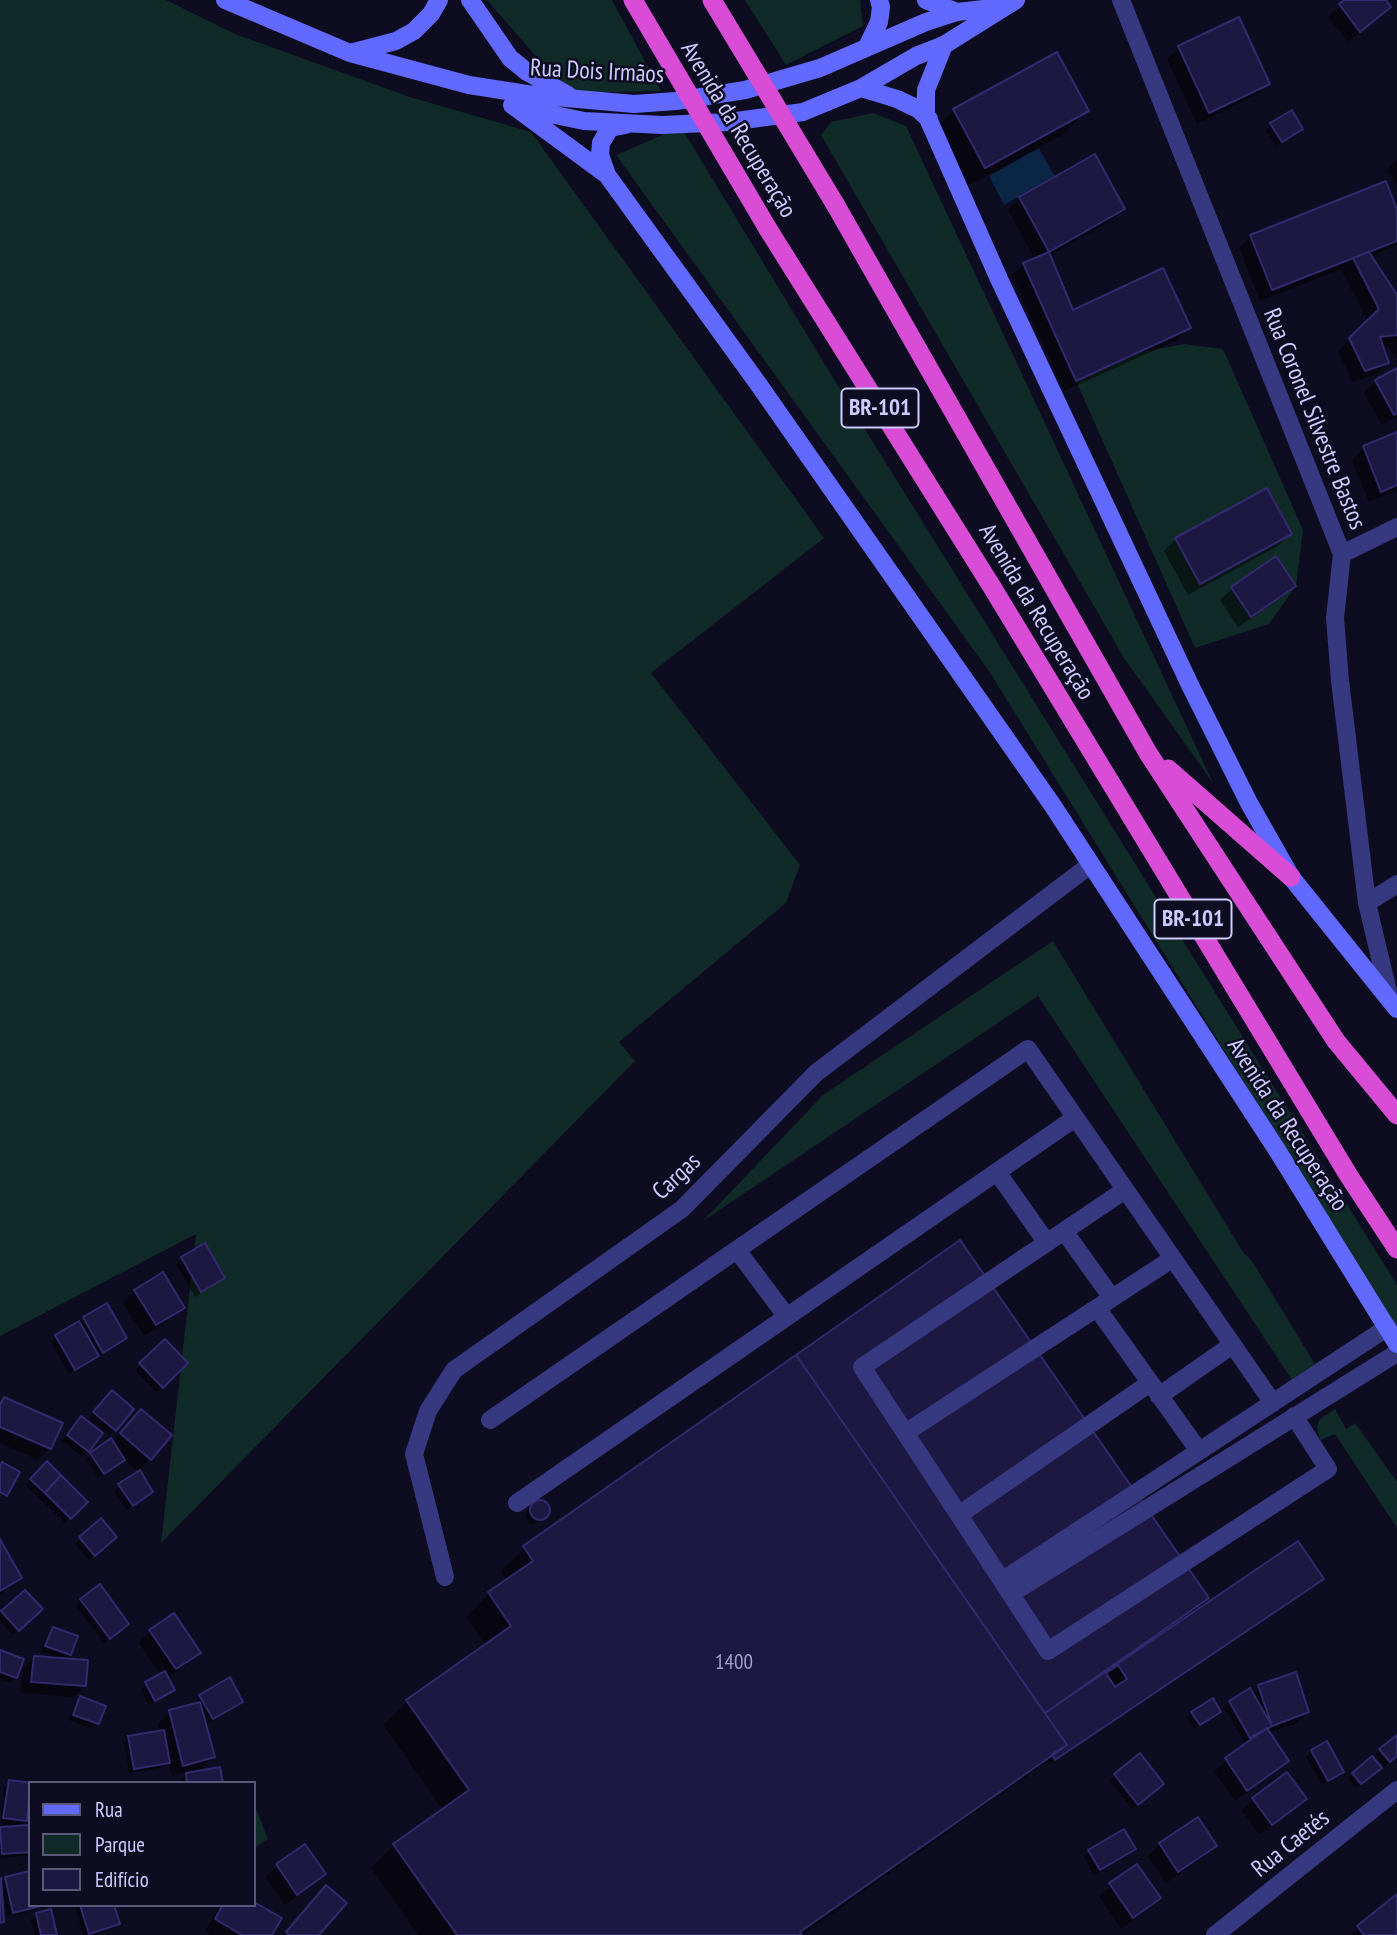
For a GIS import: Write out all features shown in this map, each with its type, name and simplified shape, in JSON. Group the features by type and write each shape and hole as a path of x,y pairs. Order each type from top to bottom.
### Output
{"highway":[{"name":"Avenida da Recuperação","path":"633,0 768,229 992,587 1349,1176 1397,1249"},
{"name":"Avenida da Recuperação","path":"712,0 835,204 1148,753 1336,1041 1397,1115"},
{"path":"1148,753 1292,877"}],"main road":[{"name":"Rua Dois Irmãos","path":"225,0 350,53 469,85 634,104 736,92 798,75 926,22 957,12 1009,4"},
{"path":"350,53 396,41 414,31 431,15 439,0"},
{"path":"470,0 510,58 553,88 581,100"},
{"path":"867,47 879,22 879,0"},
{"path":"926,0 957,12"},
{"name":"Rua Dois Irmãos","path":"512,105 584,121 662,125 729,122 803,112 861,88 916,56 944,46 1009,4"},
{"path":"944,46 926,90 926,114 999,279 1190,685 1250,803 1292,877 1393,1005"},
{"name":"Rua Dois Irmãos","path":"469,85 512,105 607,175"},
{"path":"861,88 897,99 918,109 929,118"},
{"name":"Rua Dois Irmãos","path":"607,175 600,155 604,134 610,128 636,124"},
{"name":"Avenida da Recuperação","path":"607,175 759,385 1053,806 1277,1150 1397,1344"}],"street":[{"name":"Rua Coronel Silvestre Bastos","path":"1121,0 1342,554 1335,618 1345,729 1367,903 1393,1005"},
{"path":"1342,554 1397,527"},
{"name":"Cargas","path":"445,1577 414,1454 428,1411 454,1370 682,1209 816,1073 1090,864"},
{"path":"1367,903 1397,884"},
{"path":"490,1420 1027,1049 1273,1403"},
{"path":"517,1503 1075,1118"},
{"path":"997,1172 1047,1243"},
{"path":"1125,1190 862,1367 1048,1651 1328,1469 1294,1416"},
{"path":"1064,1231 1154,1389 1199,1451"},
{"path":"737,1250 787,1317"},
{"path":"905,1433 1172,1259"},
{"path":"1007,1586 1199,1451 1388,1327"},
{"path":"960,1514 1154,1389 1232,1345"},
{"path":"1007,1586 1397,1353"},
{"name":"Rua Caetés","path":"1215,1935 1397,1790"}],"green space":[{"path":"0,0 166,0 235,34 410,97 531,132 824,538 651,673 800,865 786,903 619,1042 635,1061 161,1543 196,1234 0,1336"},
{"path":"487,0 612,0 661,91 568,93"},
{"path":"745,0 860,0 863,26 786,65"},
{"path":"873,113 906,126 1213,783 1124,658 821,135 831,122"},
{"path":"681,127 835,381 1397,1285 1397,1330 989,671 616,155"},
{"path":"1184,344 1223,349 1303,530 1296,586 1269,624 1195,648 1076,381 1137,353"},
{"path":"1053,941 1243,1252 1252,1261 1315,1364 1292,1380 1038,996 703,1221 823,1095"},
{"path":"1335,1409 1346,1429 1355,1423 1397,1482 1397,1528 1335,1434 1320,1440 1317,1426 1320,1419"},
{"path":"256,1809 268,1839 256,1847"}],"water":[{"path":"1039,148 1055,177 1004,205 989,176"}],"building":[{"path":"1344,0 1386,0 1391,7 1360,32 1339,4"},
{"path":"1239,17 1270,84 1209,113 1178,46"},
{"path":"1057,52 1089,111 985,168 953,109"},
{"path":"1292,110 1303,129 1282,142 1270,123"},
{"path":"1095,154 1125,209 1049,252 1019,197"},
{"path":"1386,181 1397,210 1397,241 1272,290 1250,235"},
{"path":"1049,252 1073,310 1163,268 1191,328 1076,381 1023,263"},
{"path":"1369,252 1397,295 1397,335 1380,337 1389,363 1365,371 1349,338 1379,309 1353,258"},
{"path":"1397,368 1397,413 1394,415 1375,380"},
{"path":"1397,432 1397,485 1381,492 1363,446"},
{"path":"1267,488 1292,534 1200,584 1175,538"},
{"path":"1276,556 1296,586 1251,617 1231,587"},
{"path":"960,1240 1209,1598 1045,1713 796,1355"},
{"path":"205,1243 225,1278 201,1292 181,1257"},
{"path":"163,1272 185,1308 156,1325 134,1290"},
{"path":"107,1303 127,1338 103,1353 83,1317"},
{"path":"79,1321 99,1356 75,1370 55,1335"},
{"path":"165,1339 188,1363 163,1388 139,1363"},
{"path":"796,1355 1067,1745 800,1932 802,1935 457,1935 393,1844 469,1790 406,1700 511,1626 488,1592 533,1561 523,1546"},
{"path":"112,1390 134,1409 116,1431 93,1412"},
{"path":"4,1397 63,1423 51,1449 0,1427 0,1405"},
{"path":"141,1409 172,1435 151,1460 120,1433"},
{"path":"81,1416 103,1433 89,1452 67,1435"},
{"path":"111,1438 125,1460 104,1474 90,1453"},
{"path":"47,1461 61,1475 45,1493 30,1479"},
{"path":"2,1462 20,1472 7,1496 0,1492"},
{"path":"140,1470 153,1492 133,1506 118,1484"},
{"path":"61,1475 88,1502 71,1519 45,1493"},
{"path":"540,1500 547,1503 550,1510 547,1517 540,1520 533,1517 530,1510 533,1503"},
{"path":"101,1518 117,1537 95,1556 79,1537"},
{"path":"0,1539 22,1578 0,1591"},
{"path":"1298,1541 1324,1579 1055,1760 1052,1754 1067,1745 1045,1713"},
{"path":"100,1584 129,1624 110,1639 80,1599"},
{"path":"25,1590 43,1609 19,1631 1,1611"},
{"path":"174,1613 201,1653 176,1669 149,1630"},
{"path":"53,1627 78,1636 71,1655 45,1646"},
{"path":"0,1650 24,1659 17,1678 0,1672"},
{"path":"34,1656 88,1660 86,1686 31,1682"},
{"path":"1118,1665 1127,1679 1115,1687 1106,1673"},
{"path":"165,1671 175,1690 155,1701 145,1682"},
{"path":"1296,1672 1309,1712 1272,1726 1258,1685"},
{"path":"230,1677 243,1702 213,1719 199,1695"},
{"path":"1250,1688 1272,1726 1250,1738 1229,1701"},
{"path":"80,1696 106,1706 99,1724 73,1715"},
{"path":"1213,1698 1221,1712 1200,1725 1191,1712"},
{"path":"200,1702 215,1757 183,1766 169,1710"},
{"path":"1267,1728 1289,1761 1247,1791 1225,1758"},
{"path":"164,1730 170,1763 134,1769 128,1736"},
{"path":"1397,1735 1397,1756 1390,1762 1379,1749"},
{"path":"1327,1741 1344,1772 1328,1781 1311,1750"},
{"path":"1140,1753 1164,1784 1138,1805 1114,1774"},
{"path":"1372,1756 1382,1768 1361,1784 1352,1773"},
{"path":"220,1767 223,1781 187,1781 186,1773"},
{"path":"1287,1772 1307,1799 1272,1825 1252,1798"},
{"path":"9,1780 28,1782 27,1821 3,1818"},
{"path":"1198,1817 1217,1846 1178,1872 1159,1843"},
{"path":"28,1825 28,1852 2,1854 0,1827"},
{"path":"1124,1829 1136,1849 1100,1870 1088,1850"},
{"path":"305,1844 326,1874 297,1895 276,1864"},
{"path":"1137,1864 1161,1898 1133,1918 1109,1883"},
{"path":"28,1871 28,1907 37,1907 13,1913 5,1877"},
{"path":"0,1878 4,1922 0,1923"},
{"path":"326,1885 347,1903 319,1935 289,1935 286,1932"},
{"path":"1397,1894 1397,1935 1364,1935 1357,1926"},
{"path":"256,1903 282,1918 272,1935 242,1935 215,1919 222,1907 256,1907"},
{"path":"81,1907 115,1907 120,1924 89,1934"},
{"path":"51,1909 57,1935 41,1935 36,1913"}]}
